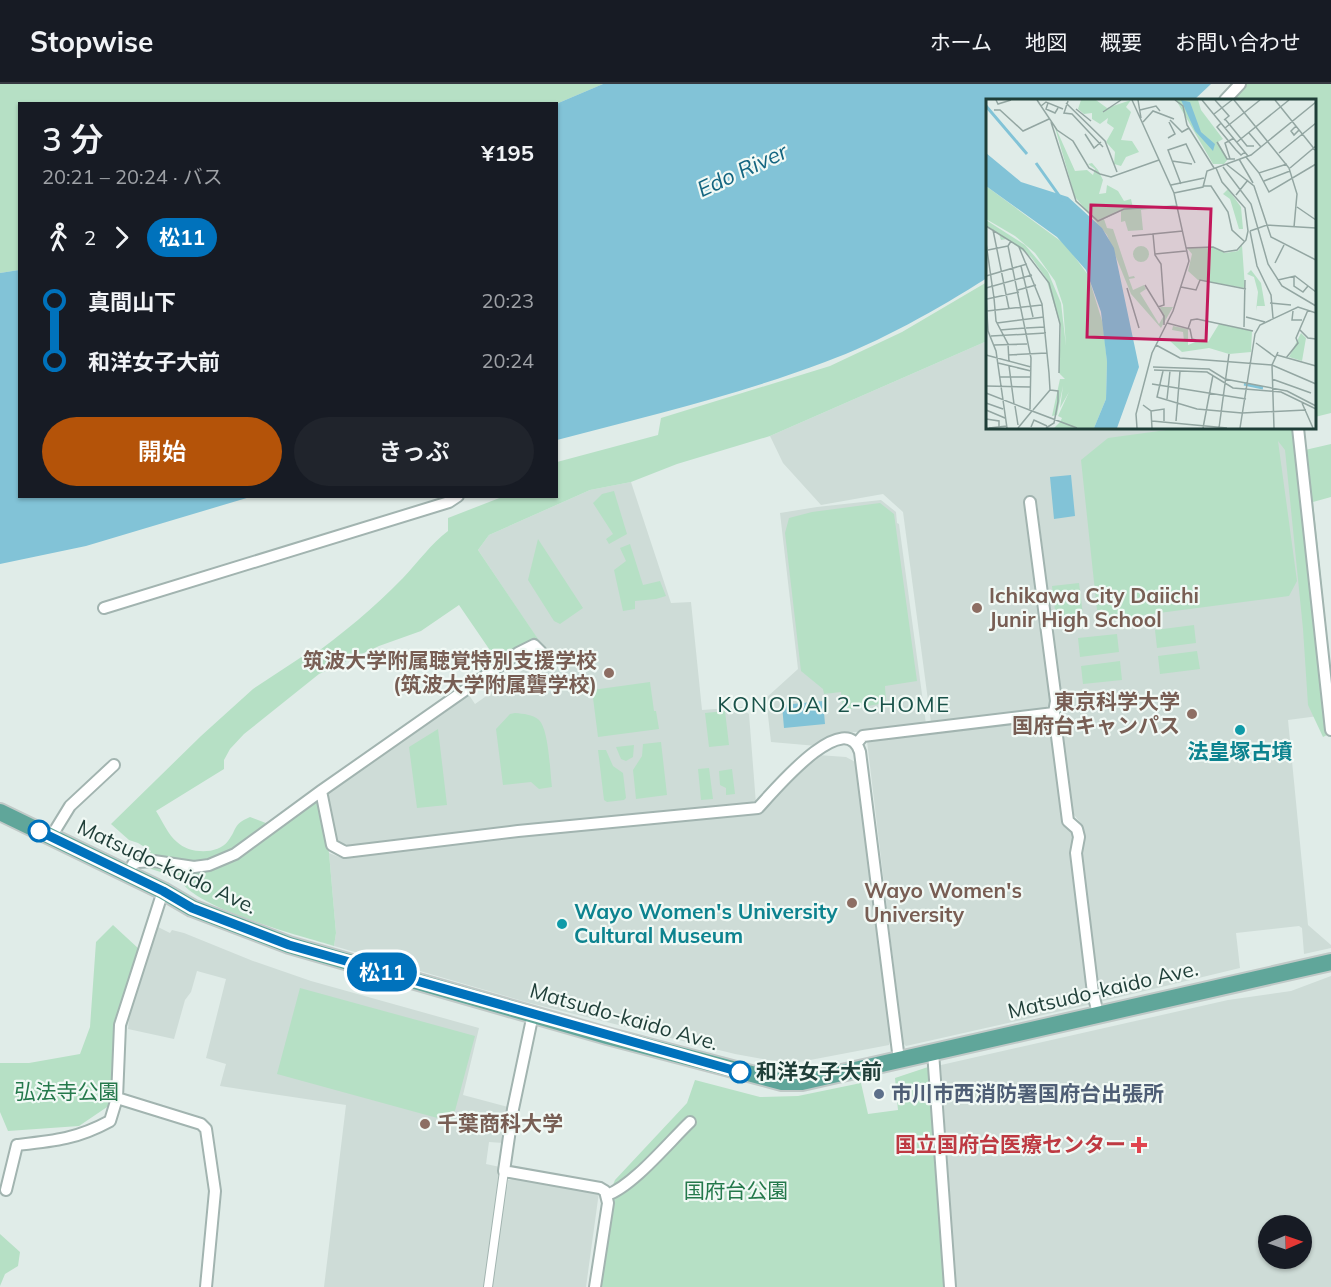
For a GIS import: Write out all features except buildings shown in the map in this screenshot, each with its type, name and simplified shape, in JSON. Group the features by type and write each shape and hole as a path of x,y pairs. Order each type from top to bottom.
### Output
{"main road":[{"name":"Matsudo-kaido Ave.","path":"0,812 206,914 289,945 660,1051 782,1083 802,1082 1331,962"}],"street":[{"path":"1227,99 1240,84"},
{"path":"1298,429 1331,730"},
{"path":"104,608 449,502 455,498"},
{"path":"1030,502 1056,701 1054,713 1068,821 1077,829 1079,837 1076,853 1093,993 1098,1014"},
{"path":"128,875 133,864 138,862 154,861 194,867 209,865 235,854 518,653 534,645 540,652"},
{"path":"857,743 863,736 1054,713"},
{"path":"321,791 332,845 345,852 518,831 758,808 816,750 847,738 857,743 861,759 899,1060"},
{"path":"51,837 70,806 114,765"},
{"path":"6,1190 17,1145 53,1142 87,1134 110,1121 117,1098 120,1025 163,891"},
{"path":"488,1287 513,1109 533,1014"},
{"path":"933,1052 950,1287"},
{"path":"117,1098 201,1124 206,1128 215,1191 206,1287"},
{"path":"607,1195 615,1192 644,1168 690,1122"},
{"path":"504,1171 600,1188 607,1195 608,1203 595,1287"}],"shaded area":[{"name":"東京科学大学 国府台キャンパス","path":"986,341 986,429 1286,429 1326,715 1288,720 1308,925 1331,945 1331,948 1304,954 1302,928 1299,926 1236,933 1240,968 1099,1002 1079,853 1084,837 1083,826 1071,811 1059,714 1061,701 1037,502 1024,503 1051,704 1045,708 931,723 903,512 883,494 821,505 783,463 770,436"},
{"name":"筑波大学附属聴覚特別支援学校 (筑波大学附属聾学校)","path":"631,482 671,603 691,602 702,710 743,707 744,711 749,714 756,804 345,848 335,840 327,791 467,692 475,704 547,653 478,550 489,535 590,490"},
{"path":"881,500 896,512 899,524 926,724 847,733 830,738 817,746 771,742 766,698 798,669 780,513"},
{"path":"1052,716 1065,825 1072,833 1092,1004 906,1046 903,1043 867,741"},
{"name":"Wayo Women's University","path":"818,755 846,757 859,764 892,1033 889,1045 789,1064 735,1054 526,1002 334,946 336,933 329,853 342,858 520,836 759,812 801,768"},
{"name":"千葉商科大学","path":"158,927 170,933 172,930 184,933 311,981 479,1028 463,1095 508,1107 503,1143 489,1142 486,1164 500,1167 498,1185 507,1187 508,1180 516,1178 599,1192 586,1287 324,1287 346,1105 220,1086 226,1064 206,1058 226,979 197,971 191,992 185,1000 174,1039 128,1029 130,1009"},
{"name":"国立国府台医療センター","path":"1331,976 1331,1287 956,1287 941,1065 1228,1000 1291,991"}],"green space":[{"path":"0,84 603,84 558,103 18,102 18,270 0,273"},
{"path":"1236,84 1331,84 1331,413 1316,417 1316,99 1218,99"},
{"path":"986,283 986,341 770,436 677,464 631,482 590,490 489,535 478,550 538,639 498,662 459,605 421,631 379,646 319,674 244,734 230,749 224,760 224,769 156,811 168,831 182,846 196,851 211,851 223,846 238,825 250,817 279,828 315,802 320,806 329,853 336,933 334,946 249,920 204,900 188,889 179,878 142,866 151,851 129,840 111,824 253,689 303,656 308,659 381,600 448,531 448,518 499,498 558,498 558,462 658,435 661,418 830,366 902,332"},
{"path":"1174,429 1304,429 1305,450 1331,444 1331,497 1313,502 1331,673 1331,733 1323,737 1308,705 1303,629 1285,450 1278,441 1297,581 1289,596 1113,619 1097,610 1081,460 1108,438"},
{"path":"614,491 627,534 609,544 606,539 613,534 593,503 602,494"},
{"path":"880,503 894,514 917,681 885,686 886,703 843,710 841,692 824,694 823,689 801,671 785,533 789,518 812,512"},
{"path":"538,539 583,608 560,624 554,621 528,580"},
{"path":"630,544 643,585 660,581 666,596 635,601 635,609 623,611 614,570 626,561 620,548"},
{"path":"1079,583 1084,623 1057,626 1052,586"},
{"path":"1194,625 1196,643 1157,648 1155,630"},
{"path":"1117,634 1119,652 1080,657 1078,638"},
{"path":"1197,651 1200,669 1160,674 1158,656"},
{"path":"1120,661 1122,680 1083,684 1081,666"},
{"path":"650,682 659,729 598,737 592,690"},
{"path":"725,711 729,745 709,747 705,713"},
{"path":"510,714 534,717 542,725 547,742 552,787 539,789 531,782 503,785 496,729"},
{"path":"438,729 447,805 417,808 409,747"},
{"path":"661,742 667,795 636,799 633,770 642,756 643,744"},
{"path":"634,745 633,757 626,761 621,759 616,747"},
{"path":"598,750 606,750 613,766 623,773 626,798 624,800 607,802 604,800"},
{"path":"709,768 713,799 701,800 698,769"},
{"path":"732,769 735,794 726,795 726,788 720,785 719,771"},
{"name":"弘法寺公園","path":"113,925 139,949 114,1022 110,1105 79,1126 8,1131 0,1112 0,1063 29,1063 80,1054 90,1027 96,942"},
{"path":"300,988 475,1036 452,1122 277,1074"},
{"name":"国府台公園","path":"928,1067 944,1287 596,1287 608,1196 615,1180 687,1103 695,1080 760,1097 798,1096 861,1083 868,1114 898,1110 895,1078"},
{"path":"0,1234 20,1252 18,1266 5,1274 0,1286"}],"water":[{"name":"Edo River","path":"603,84 1211,84 1195,99 986,99 986,279 908,324 867,345 825,362 726,395 558,440 558,103"},
{"path":"18,270 18,498 247,498 86,546 0,564 0,273"},
{"path":"1071,475 1075,516 1054,519 1050,477"},
{"path":"823,701 825,724 784,728 782,705"}],"bus line":[{"name":"松11","path":"39,831 163,891 192,908 289,945 740,1072"}],"place":[{"name":"Ichikawa City Daiichi Junir High School","path":"977,608"},
{"name":"筑波大学附属聴覚特別支援学校 (筑波大学附属聾学校)","path":"609,673"},
{"name":"東京科学大学 国府台キャンパス","path":"1192,714"},
{"name":"法皇塚古墳","path":"1240,730"},
{"name":"Wayo Women's University","path":"852,903"},
{"name":"Wayo Women's University Cultural Museum","path":"562,924"},
{"name":"和洋女子大前","path":"740,1072"},
{"name":"市川市西消防署国府台出張所","path":"879,1094"},
{"name":"千葉商科大学","path":"425,1124"},
{"name":"国立国府台医療センター","path":"1139,1145"}],"district":[{"name":"KONODAI 2-CHOME","path":"834,704"}]}
